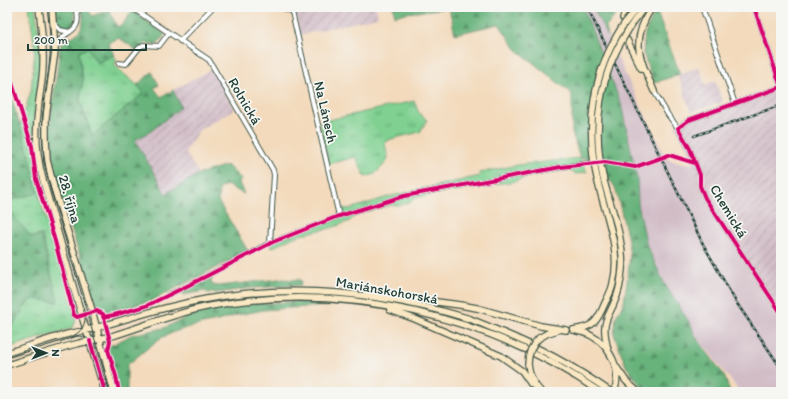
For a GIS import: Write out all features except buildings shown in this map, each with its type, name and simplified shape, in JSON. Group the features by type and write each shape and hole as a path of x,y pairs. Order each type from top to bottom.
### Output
{"main road":[{"name":"28. října","path":"39,7 44,55 37,119 39,159 43,180 105,392"},
{"name":"28. října","path":"52,7 55,51 46,117 46,138 50,175 97,327 114,392"},
{"path":"623,18 627,7"},
{"path":"637,7 622,27 607,55 596,87 591,133 592,153 618,228 623,260 622,276 618,294 605,324 608,350 616,367 626,381 638,392"},
{"path":"539,390 530,375 528,356 531,348 539,338 552,331 582,329 589,326 597,319 613,283 616,261 600,177 598,117 606,75 612,60 620,43 644,7"},
{"path":"652,7 644,19 639,37 639,47 643,67 654,91"},
{"path":"627,40 633,54 654,91"},
{"name":"Mariánskohorská","path":"7,353 67,334 190,302 240,294 302,291 358,295 421,306 471,320 543,350 611,392"},
{"path":"358,295 376,294 460,305 541,326 579,331 588,334 600,342 608,350"},
{"name":"Mariánskohorská","path":"7,365 75,344 111,336 187,312 222,304 288,298 332,299 357,301 419,312 469,327 540,356 600,392"},
{"path":"357,301 363,305 397,312 501,356 522,371 531,384 539,390"},
{"path":"93,314 98,320 113,323"},
{"path":"615,389 617,376 616,367"}],"street":[{"path":"55,51 58,42 74,28 78,21 76,7"},
{"name":"Rolnická","path":"131,7 209,60 273,170 274,175 270,244"},
{"path":"180,41 213,7"},
{"path":"280,7 292,12 297,7"},
{"path":"702,7 735,104"},
{"path":"678,128 689,120 781,87 754,7"},
{"name":"Na Lánech","path":"292,12 339,216"},
{"path":"54,22 58,29 70,32"},
{"path":"119,64 126,64 143,45 159,46 168,33"},
{"name":"Chemická","path":"654,91 690,149 700,175 700,186 705,198 781,313"},
{"path":"168,296 270,244 339,216 404,196 561,167 590,164"}],"shaded area":[{"path":"300,7 376,7 378,17 300,35 295,12"},
{"path":"583,7 593,7 666,158 678,163 692,164 702,201 781,321 781,392 740,392 695,336 691,325 664,283 647,246 638,204 637,178 612,78"},
{"path":"699,67 705,84 715,81 723,102 691,112 678,75"},
{"path":"212,69 235,109 199,130 185,152 199,174 165,194 135,140 151,131 181,107 173,90"},
{"path":"781,84 781,314 748,269 702,201 689,152 675,126 678,123 735,104"}],"green space":[{"path":"29,7 35,7 40,47 34,130 38,173 43,195 39,197 60,259 76,319 72,328 7,348 7,324 13,325 28,301 35,299 58,302 42,235 31,237 9,210 30,158 20,126 31,91 35,49"},
{"path":"55,7 73,7 75,19 71,26 63,29 60,27 56,20"},
{"path":"81,7 87,7 92,16 109,10 117,27 123,24 132,11 165,34 158,44 146,43 138,51 119,38 108,43 114,55 97,63 88,48 79,52 83,79 80,100 92,136 144,93 137,85 152,72 159,85 154,88 161,97 173,90 181,107 151,131 135,140 165,194 199,174 227,165 241,179 239,183 244,194 226,185 219,189 218,201 248,251 151,301 109,312 99,309 81,260 55,177 50,126 60,47 81,29 83,17"},
{"path":"393,7 583,7 621,104 637,178 638,204 647,246 664,283 691,325 695,336 724,375 730,392 648,392 639,384 626,366 614,334 616,317 624,302 627,282 630,256 627,235 615,187 607,176 606,172 597,160 580,158 572,132 572,94 516,49 499,24 455,34 449,8 406,13 395,16"},
{"path":"593,7 622,7 606,27 608,37"},
{"path":"656,10 680,74 654,83 643,53 645,33"},
{"path":"88,48 97,63 114,55 117,61 114,63 116,67 144,93 92,136 80,100 83,79 78,52"},
{"path":"7,84 30,158 38,193 12,200 9,210 31,237 41,235 58,302 35,299 29,301 13,325 7,324"},
{"path":"414,101 419,113 427,120 420,132 391,139 386,142 385,144 388,157 386,163 375,174 365,177 356,157 329,164 319,122"},
{"path":"580,158 587,172 576,174 568,170 531,176 509,183 464,188 457,192 450,191 427,195 401,205 391,205 362,213 355,216 350,221 331,228 294,237 271,248 273,242 336,217 343,208 353,208 391,196 480,176 479,173 518,165"},
{"path":"212,277 212,284 219,286 279,279 301,280 301,285 252,288 216,293 204,291 183,295 182,291"},
{"path":"322,302 330,306 264,310 237,315 174,332 159,339 127,365 127,392 116,392 106,349 107,346 131,335 164,328 200,311 239,305"}],"tram line":[{"path":"47,7 50,32 50,50 49,71 42,123 46,169 110,392"},
{"path":"71,337 78,333 84,325 85,313"},
{"path":"7,358 78,336 88,339 96,347"}],"railway":[{"path":"587,7 703,244 736,302 781,368"},
{"path":"694,136 781,105"}],"cycle path":[{"path":"754,7 781,87 689,120 678,128 690,149 700,175 700,186 705,198 781,313"},
{"path":"7,67 32,146 36,179 55,241 74,315 77,317 97,311 103,314 110,341 108,350 119,392"},
{"path":"103,317 146,306 273,242 336,217 404,196 561,167 605,162 635,167 669,155 695,163"},
{"path":"90,341 105,392"}]}
